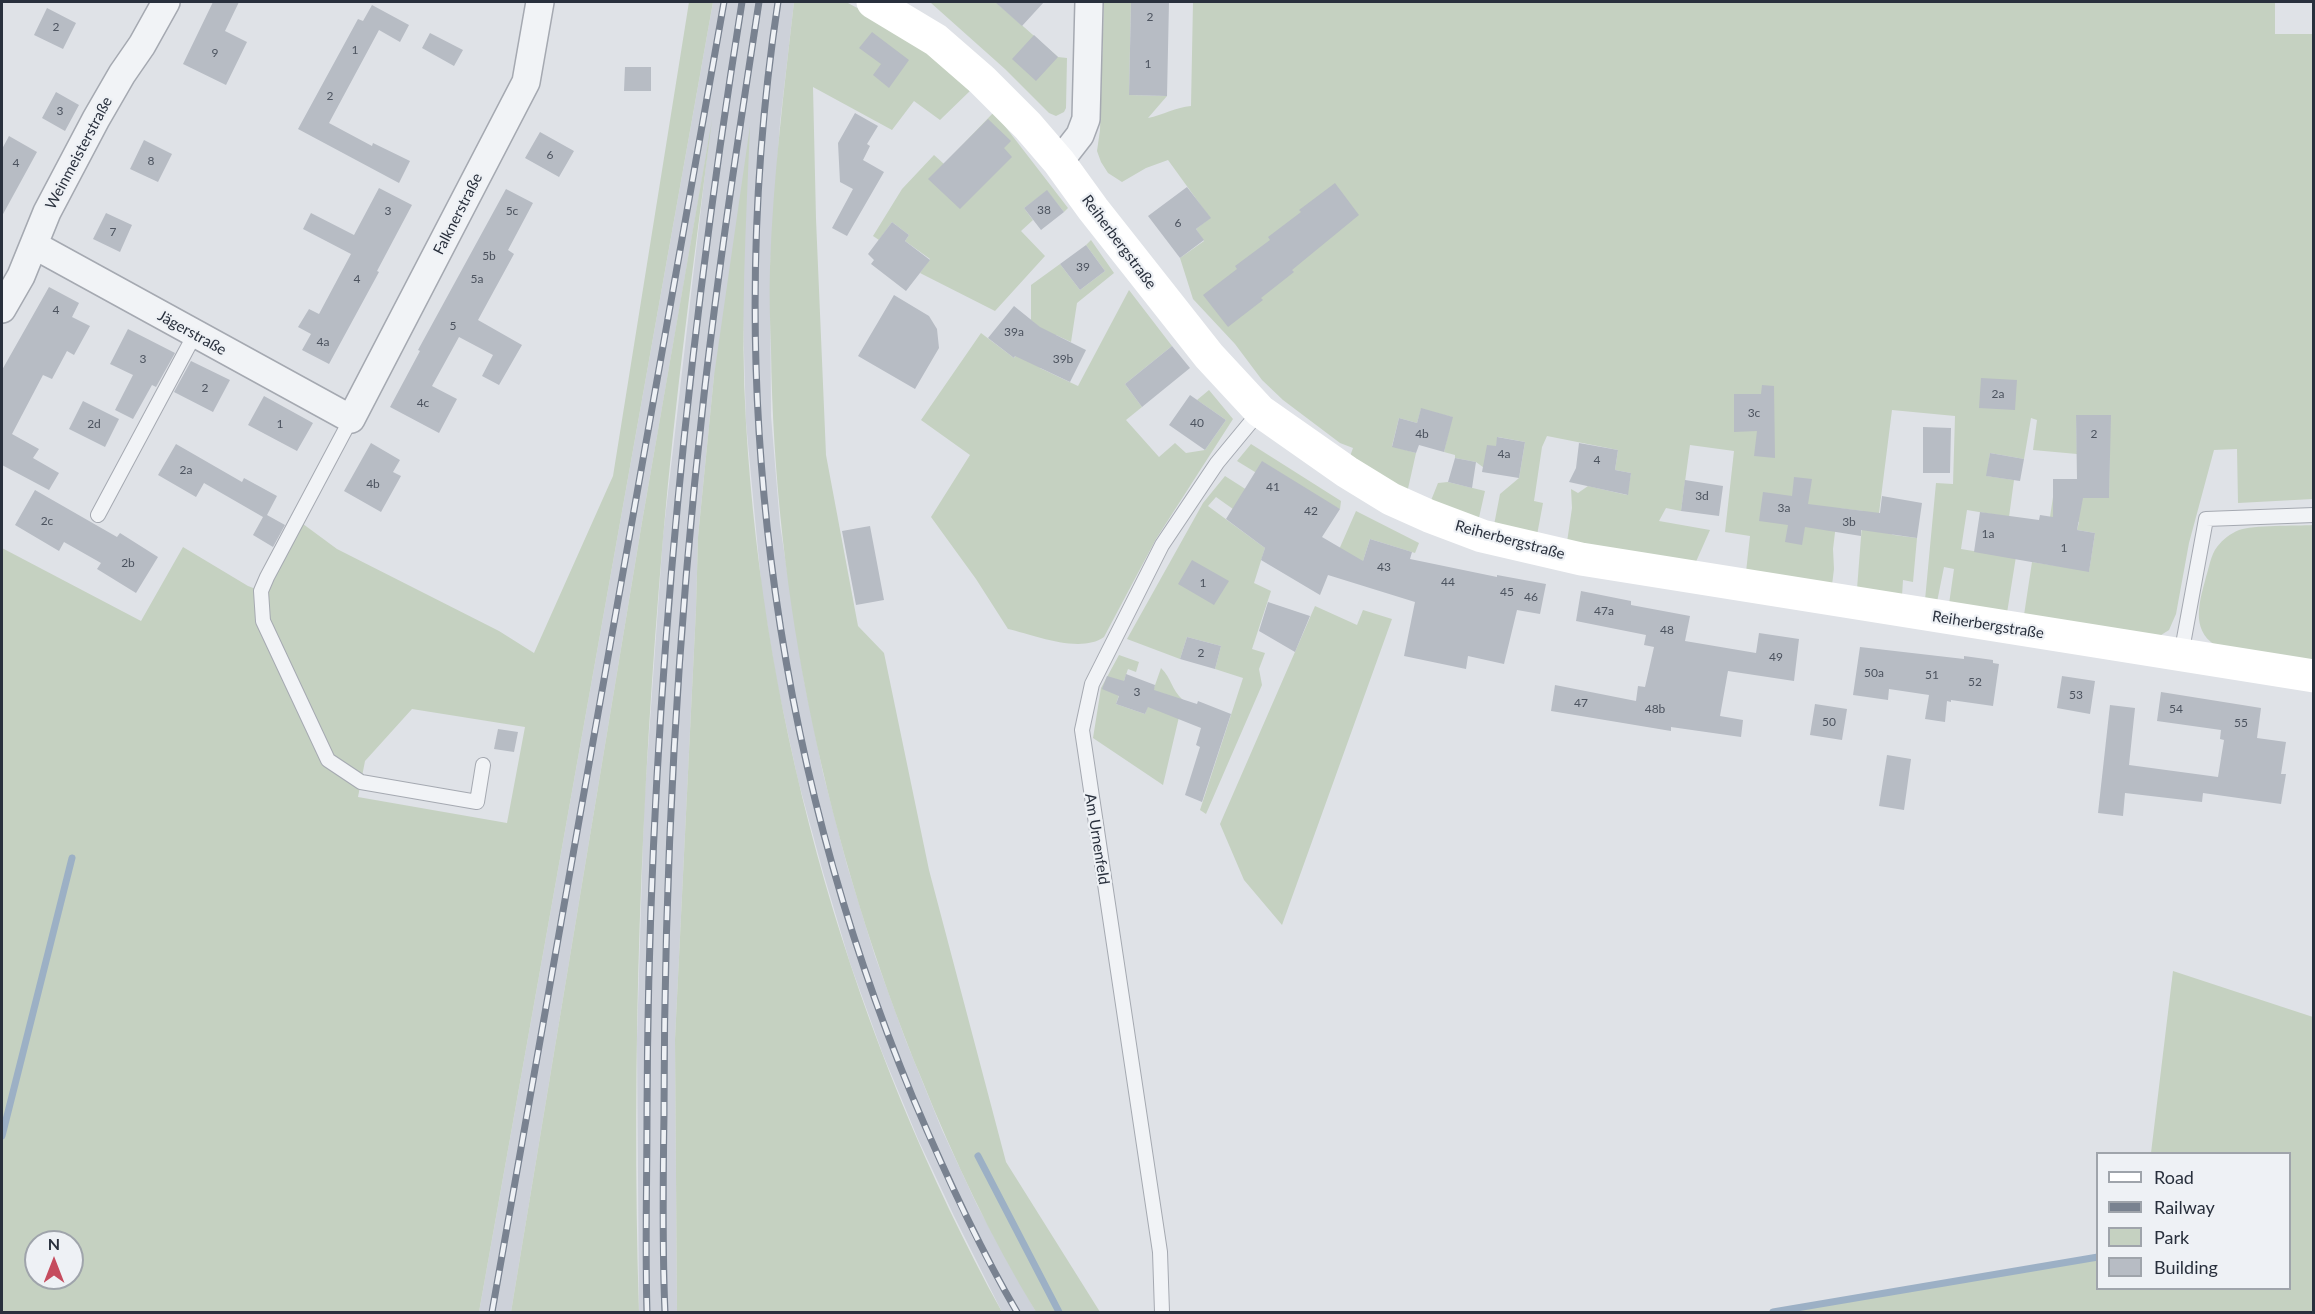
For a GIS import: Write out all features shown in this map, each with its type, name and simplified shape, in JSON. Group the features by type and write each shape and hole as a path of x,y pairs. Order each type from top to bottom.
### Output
{"street":[{"name":"Weinmeisterstraße","path":"2,309 21,276 46,212 96,119 166,2"},
{"name":"Falknerstraße","path":"351,419 526,82 540,2"},
{"name":"Reiherbergstraße","path":"873,2 943,46 982,80 1028,126 1059,162 1093,209 1209,356 1260,411 1347,472 1391,499 1482,536 1581,559 2313,676"},
{"path":"1059,162 1080,135 1086,119 1089,2"},
{"name":"Jägerstraße","path":"34,245 351,419"}],"lane":[{"path":"98,515 195,334"},
{"name":"Am Urnenfeld","path":"1162,1312 1160,1252 1082,730 1092,684 1162,545 1217,463 1260,411"},
{"path":"351,419 267,577 261,591 263,621 328,760 361,782 477,802 483,765"},
{"path":"2181,655 2206,519 2313,515"}],"shaded area":[{"path":"713,2 794,2 780,123 770,269 771,416 780,525 804,680 823,773 847,865 875,956 906,1041 942,1130 977,1205 1036,1312 1002,1312 954,1216 918,1139 882,1052 850,963 823,872 798,780 777,683 762,593 746,422 743,316 714,376 698,537 675,1039 677,1312 639,1312 637,1039 644,807 663,536 709,139 642,522 511,1312 479,1312"}],"green space":[{"path":"689,2 713,2 479,1312 2,1312 2,548 141,621 183,547 248,586 261,591 299,521 337,549 499,631 534,653 613,476","holes":["412,709 525,727 507,823 358,797 365,761"]},
{"path":"794,2 846,2 882,21 930,52 972,89 940,120 914,101 892,130 813,87 826,455 858,626 884,653 929,870 1006,1162 1100,1312 1036,1312 1004,1256 947,1140 888,992 833,813 812,721 795,629 774,443 770,318 771,234"},
{"path":"932,2 1002,2 999,5 1058,57 1067,58 1064,112 1056,116 1049,113"},
{"path":"1104,2 1131,2 1129,95 1167,96 1148,118 1191,106 1193,2 2275,2 2275,34 2313,34 2313,499 2238,503 2237,449 2214,450 2189,543 2176,614 2169,630 2158,637 2024,615 2032,562 2089,571 2095,533 2077,530 2079,522 2050,517 2053,497 2109,498 2110,415 2076,416 2077,454 2033,450 2037,420 2031,418 2024,459 1990,453 1987,476 2014,480 2009,517 1967,510 1961,549 2010,557 2022,519 2007,613 1949,604 1954,569 1944,567 1937,602 1925,600 1936,483 1953,484 1955,416 1892,410 1877,529 1894,535 1917,538 1913,582 1903,580 1902,596 1857,589 1863,511 1838,508 1832,585 1746,572 1750,536 1725,532 1734,451 1690,445 1681,511 1666,508 1659,521 1710,530 1695,564 1567,542 1572,508 1571,489 1578,493 1588,486 1627,495 1631,473 1615,470 1618,450 1547,436 1542,447 1534,501 1543,503 1537,535 1494,525 1500,494 1519,478 1525,442 1498,437 1491,473 1476,462 1455,458 1455,455 1444,452 1452,417 1421,409 1417,423 1399,418 1392,446 1416,453 1407,493 1349,459 1353,448 1340,443 1283,400 1262,380 1235,344 1193,299 1180,258 1204,241 1196,229 1210,218 1168,160 1146,168 1122,182 1108,173 1101,162 1097,151 1100,130"},
{"path":"994,112 1068,208 1064,212 1047,191 1024,208 1033,220 1021,231 1045,256 995,311 920,273 930,259 905,241 909,235 892,222 879,240 873,236 902,189 934,155 944,164"},
{"path":"712,120 673,433 655,634 649,731 637,1021 639,1312 511,1312 642,522"},
{"path":"750,126 745,237 744,386 746,423 756,539 773,654 796,769 825,882 860,993 902,1102 949,1208 1002,1312 677,1312 675,1039 698,537 714,376"},
{"path":"1091,240 1114,273 1077,303 1071,342 1056,335 1040,368 1078,386 1129,290 1172,346 1125,384 1142,407 1126,420 1159,457 1175,443 1186,453 1205,450 1226,420 1197,400 1209,390 1233,419 1156,539 1104,637 1094,642 1070,644 1008,629 976,579 931,517 970,455 921,420 981,333 1014,358 1039,327 1031,320 1031,285 1060,264 1080,290 1105,271 1086,245"},
{"path":"1251,444 1341,501 1340,509 1255,472 1237,461"},
{"path":"1225,476 1283,513 1271,536 1216,497 1208,506 1265,548 1254,583 1271,591 1252,649 1265,653 1259,669 1262,685 1206,814 1200,810 1243,678 1215,669 1221,646 1187,637 1180,659 1127,639 1203,503"},
{"path":"1448,482 1485,491 1478,522 1430,503 1438,483"},
{"path":"1356,511 1419,543 1415,553 1370,539 1356,583 1330,570"},
{"path":"2313,525 2313,661 2215,645 2207,638 2200,623 2200,604 2212,557 2222,542 2233,533 2245,528"},
{"path":"1315,606 1357,625 1363,610 1392,619 1282,925 1244,880 1220,824"},
{"path":"1119,655 1139,662 1136,672 1128,669 1116,704 1145,714 1161,668 1183,700 1163,785 1093,738 1101,688"},
{"path":"2173,971 2313,1017 2313,1312 1773,1312 2096,1257 2096,1290 2291,1290 2291,1152 2151,1152"}],"building":[{"path":"213,2 239,2 225,31 247,42 226,85 183,64"},
{"path":"995,2 1044,2 1022,26"},
{"path":"1131,2 1169,2 1167,96 1129,95"},
{"path":"372,5 409,25 400,42 379,30 329,123 372,146 373,143 410,161 399,183 298,129 358,19 363,21"},
{"path":"47,8 76,23 63,49 34,35"},
{"path":"872,32 909,60 889,88 873,75 881,64 859,48"},
{"path":"430,33 463,50 454,66 422,48"},
{"path":"1034,35 1058,57 1036,81 1012,59"},
{"path":"625,67 651,67 651,91 624,91"},
{"path":"56,92 79,105 65,131 42,118"},
{"path":"855,113 878,126 867,144 870,146 863,160 884,172 847,236 832,228 853,189 840,182 838,143"},
{"path":"988,119 1011,141 1004,148 1012,157 960,209 928,179"},
{"path":"540,132 574,151 559,177 525,158"},
{"path":"9,136 37,152 2,216 2,149"},
{"path":"144,140 172,154 158,182 130,169"},
{"path":"1335,183 1359,215 1292,270 1294,272 1261,298 1263,300 1228,327 1203,295 1237,269 1235,266 1270,240 1268,237 1301,212 1299,210"},
{"path":"1187,187 1211,218 1196,229 1204,240 1180,258 1148,216"},
{"path":"379,188 412,205 329,364 302,350 311,334 298,327 309,309 319,314 351,254 303,229 311,213 354,235"},
{"path":"506,189 533,203 508,250 514,254 478,320 522,345 499,385 482,376 493,355 459,337 432,386 457,399 439,433 390,407 420,351 418,350"},
{"path":"1047,190 1064,212 1041,230 1024,208"},
{"path":"106,213 132,225 120,252 93,239"},
{"path":"892,222 909,235 905,241 930,260 906,291 871,264 874,260 868,254"},
{"path":"1086,245 1105,271 1080,290 1060,264"},
{"path":"49,287 79,303 72,317 90,326 74,355 67,351 52,379 43,375 12,434 39,449 33,458 59,473 49,490 2,465 2,370"},
{"path":"894,295 929,316 937,329 939,348 915,389 858,356"},
{"path":"1014,306 1040,327 1086,350 1070,382 1015,356 1014,358 988,338"},
{"path":"128,329 175,353 156,387 152,385 133,419 115,410 133,375 110,364"},
{"path":"1172,346 1190,368 1142,407 1125,384"},
{"path":"191,361 230,380 213,412 174,392"},
{"path":"1981,378 2017,380 2015,410 1979,408"},
{"path":"1762,385 1774,386 1775,458 1754,456 1757,431 1734,432 1734,394 1761,394"},
{"path":"1190,395 1226,420 1205,450 1169,425"},
{"path":"264,396 313,423 297,451 248,425"},
{"path":"83,401 119,419 105,447 69,429"},
{"path":"1421,408 1453,417 1444,452 1419,445 1416,453 1392,447 1399,418 1417,423"},
{"path":"2076,415 2111,415 2109,498 2083,498 2077,530 2095,533 2089,572 1974,552 1980,512 2039,520 2040,515 2053,517 2053,479 2077,479"},
{"path":"1923,427 1951,428 1950,473 1923,473"},
{"path":"1497,437 1525,442 1519,478 1482,472 1487,445 1496,446"},
{"path":"371,443 400,460 393,472 401,476 381,512 344,491"},
{"path":"1579,443 1618,450 1615,470 1631,473 1628,495 1569,482 1576,468"},
{"path":"176,444 242,482 244,478 277,496 267,515 285,525 273,547 253,535 263,517 204,483 196,497 158,475"},
{"path":"1990,453 2024,459 2020,481 1986,476"},
{"path":"1455,458 1476,462 1472,488 1448,482"},
{"path":"1262,461 1340,509 1322,537 1363,561 1370,539 1412,552 1410,559 1497,577 1497,575 1546,584 1540,614 1517,610 1504,664 1468,656 1466,669 1404,656 1415,602 1328,575 1320,595 1261,560 1265,548 1226,519"},
{"path":"1794,477 1812,479 1808,504 1880,513 1882,496 1922,503 1917,538 1861,530 1861,536 1805,527 1802,545 1785,542 1788,525 1759,521 1763,492 1792,496"},
{"path":"1685,480 1723,486 1719,516 1681,511"},
{"path":"35,490 117,537 120,533 158,557 136,593 97,569 101,563 64,542 59,551 15,525"},
{"path":"870,526 884,600 856,605 842,531"},
{"path":"1192,560 1229,581 1214,605 1178,584"},
{"path":"1581,591 1631,601 1631,605 1690,616 1685,641 1756,653 1759,633 1799,639 1794,681 1728,671 1720,716 1743,720 1741,737 1671,727 1671,731 1551,711 1555,685 1636,701 1638,686 1645,687 1654,647 1644,645 1646,635 1576,621"},
{"path":"1268,602 1310,616 1295,652 1259,631"},
{"path":"1187,637 1221,646 1215,669 1180,659"},
{"path":"1860,647 1964,659 1964,656 1993,660 1993,663 1999,664 1993,706 1947,701 1945,722 1925,719 1929,695 1889,689 1888,700 1853,695"},
{"path":"1126,674 1155,685 1154,690 1197,704 1198,701 1231,714 1202,802 1185,795 1200,747 1196,745 1201,728 1148,707 1145,714 1116,704 1119,696 1102,689 1107,676 1124,681"},
{"path":"2062,676 2095,681 2090,714 2057,708"},
{"path":"2161,692 2261,708 2257,738 2286,742 2281,774 2286,774 2281,804 2203,793 2202,802 2125,793 2123,816 2098,813 2110,705 2135,708 2129,765 2218,777 2224,740 2220,739 2221,730 2157,721"},
{"path":"1815,704 1847,709 1842,740 1810,735"},
{"path":"498,729 518,732 514,752 494,749"},
{"path":"1887,755 1911,759 1904,810 1879,806"}],"waterway":[{"path":"2,1136 72,858"},
{"path":"978,1156 1059,1312"},
{"path":"1773,1312 2096,1257"}],"railway":[{"path":"492,1312 724,2"},
{"path":"647,1312 649,974 662,695 686,417 702,279 742,2"},
{"path":"665,1312 663,1188 666,934 679,664 710,346 759,2"},
{"path":"778,2 762,141 755,280 758,420 771,559 793,697 824,833 864,967 913,1098 937,1153 975,1234 1017,1312"}]}
